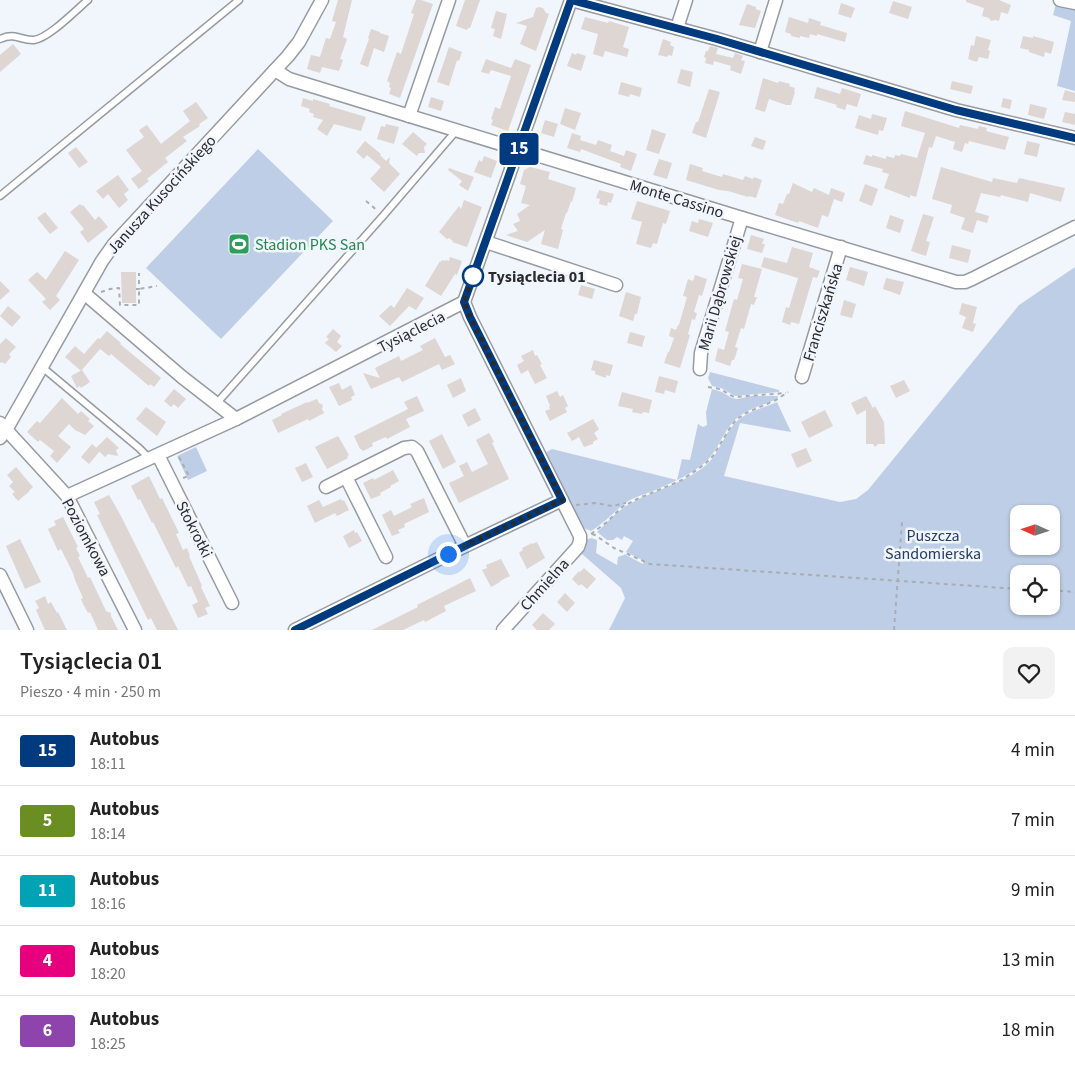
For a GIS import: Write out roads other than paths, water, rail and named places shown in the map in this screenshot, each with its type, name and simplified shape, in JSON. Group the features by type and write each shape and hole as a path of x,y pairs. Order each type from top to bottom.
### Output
{"street":[{"name":"Janusza Kusocińskiego","path":"2,430 88,296 102,261 114,244 299,42 322,0"},
{"path":"409,116 449,0"},
{"path":"571,0 677,28 956,110 1075,138"},
{"name":"Tysiąclecia","path":"67,496 236,420 464,302 571,0"},
{"path":"677,28 686,0"},
{"path":"760,52 776,0"},
{"path":"1060,0 1075,3"},
{"name":"Monte Cassino","path":"275,70 289,79 956,282 972,280 1075,228"},
{"name":"Marii Dąbrowskiej","path":"700,369 701,353 742,218"},
{"path":"486,242 616,285"},
{"name":"Franciszkańska","path":"802,377 841,247"},
{"path":"88,296 182,377 236,420"},
{"path":"295,630 465,546 563,502 464,302"},
{"name":"Poziomkowa","path":"2,430 67,496 135,630"},
{"path":"326,487 404,448 412,447 417,450 465,546"},
{"name":"Stokrotki","path":"154,457 172,484 232,604"},
{"path":"346,476 386,557"},
{"name":"Chmielna","path":"503,630 578,547 585,535 563,502"},
{"path":"0,576 26,630"}],"lane":[{"path":"0,39 8,36 36,40 45,36 62,23 88,0"},
{"path":"0,196 239,0"},
{"path":"216,404 384,216 456,130"},
{"name":"Stokrotki","path":"42,367 139,448 154,457"}],"place":[{"name":"Stadion PKS San","path":"239,244"},
{"name":"Tysiąclecia 01","path":"473,276"}],"park label":[{"name":"Puszcza Sandomierska","path":"933,544"}]}
